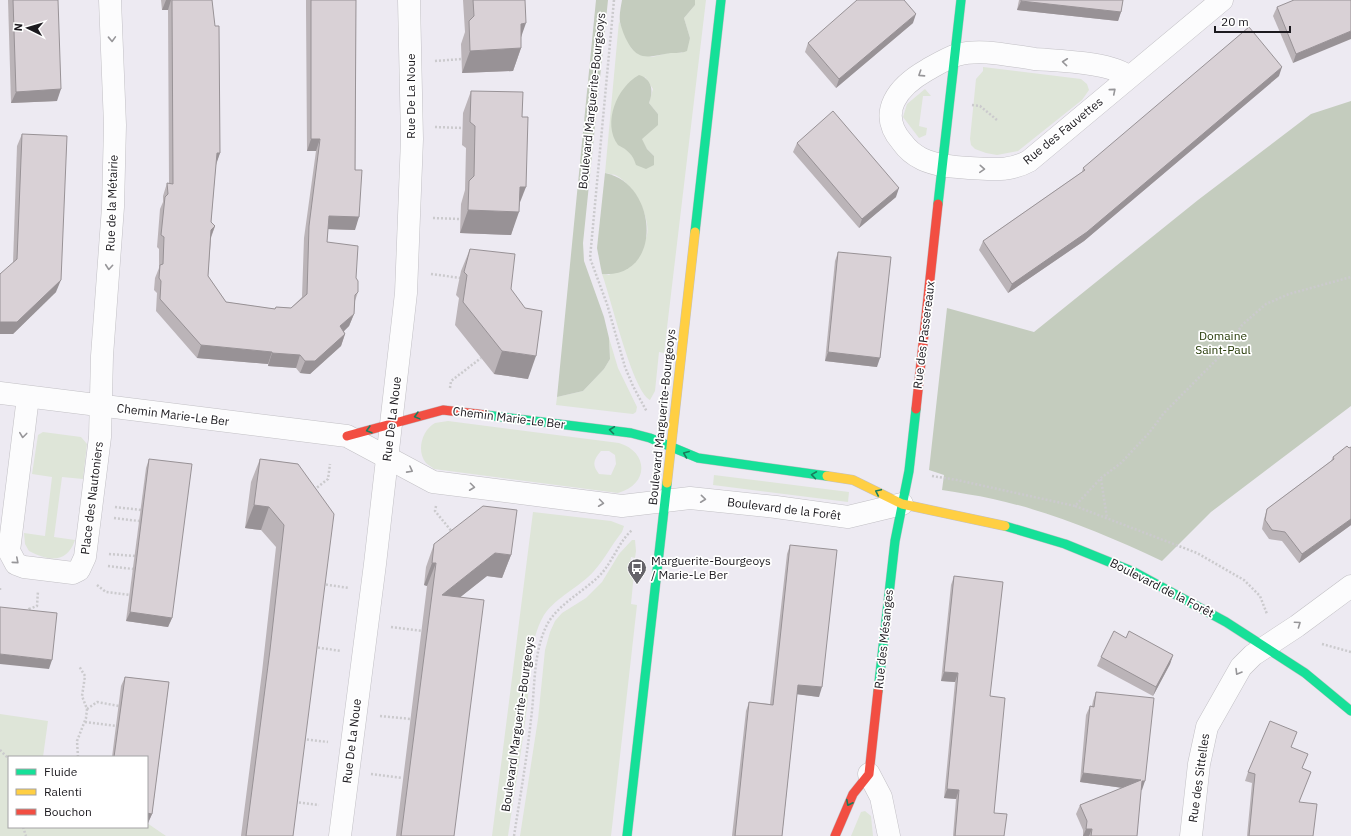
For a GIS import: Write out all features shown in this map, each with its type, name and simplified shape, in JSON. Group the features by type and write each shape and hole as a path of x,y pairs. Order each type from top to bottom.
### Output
{"street":[{"name":"Rue de la Métairie","path":"101,406 102,356 114,181 114,110 110,0"},
{"name":"Rue De La Noue","path":"340,836 388,458 402,330 409,245 412,109 409,0"},
{"name":"Boulevard Marguerite-Bourgeoys","path":"627,836 721,0"},
{"name":"Rue des Passereaux","path":"902,504 908,471 961,0"},
{"name":"Rue des Fauvettes","path":"943,165 994,169 1016,168 1029,161 1222,0"},
{"path":"943,165 922,159 912,152 892,128 891,112 895,98 908,83 920,74 955,55 967,53 990,54 1093,65 1118,70 1129,77"},
{"name":"Chemin Marie-Le Ber","path":"0,393 347,436 433,482 622,506 665,501"},
{"name":"Place des Nautoniers","path":"28,397 9,551 16,564 32,569 73,573 79,570 83,563 99,448 101,406"},
{"name":"Chemin Marie-Le Ber","path":"347,436 444,410 631,433 650,438 671,448"},
{"name":"Boulevard de la Forêt","path":"671,448 698,458 853,480 902,504 1002,525 1065,544 1148,579 1220,618 1266,646 1305,673 1351,711"},
{"name":"Boulevard de la Forêt","path":"665,501 690,498 776,507 848,517 902,504"},
{"name":"Rue des Mésanges","path":"869,774 895,540 902,504"},
{"name":"Rue des Sittelles","path":"1191,836 1199,764 1207,727 1240,667 1253,655 1351,586"},
{"path":"835,836 853,794 869,774 881,797 889,836"}],"path":[{"name":"Boulevard Marguerite-Bourgeoys","path":"614,0 590,258 607,304 632,386 646,410"},
{"path":"435,61 462,59"},
{"path":"980,106 996,120"},
{"path":"435,127 463,128"},
{"path":"433,218 460,219"},
{"path":"430,274 460,278"},
{"path":"1075,506 1101,478 1121,463 1149,433 1164,413 1227,349 1242,325 1266,304 1289,294 1351,277"},
{"path":"449,395 451,381 481,358"},
{"path":"310,492 328,479 330,464"},
{"path":"932,476 957,480 1075,506 1197,553 1244,580 1260,596 1268,614"},
{"path":"1101,478 1107,518"},
{"path":"436,504 436,511 455,535"},
{"path":"108,506 141,510"},
{"path":"107,518 139,521"},
{"name":"Boulevard Marguerite-Bourgeoys","path":"514,836 529,737 539,652 545,629 557,611 581,593 602,573 620,543 631,530"},
{"path":"103,553 135,556"},
{"path":"101,565 133,569"},
{"path":"94,583 106,592 130,595"},
{"path":"320,584 349,588"},
{"path":"27,619 29,608 37,606 38,588"},
{"path":"389,627 422,631"},
{"path":"1322,644 1351,652"},
{"path":"312,647 341,651"},
{"path":"78,756 77,741 85,722 87,709 82,696 85,676 79,666"},
{"path":"87,709 97,702 119,706"},
{"path":"378,716 411,719"},
{"path":"85,722 116,726"},
{"path":"301,739 330,742"},
{"path":"0,750 8,758"},
{"path":"371,774 402,778"},
{"path":"292,802 322,806"}],"shaded area":[{"path":"695,0 706,0 664,353 659,352 655,391 650,400 643,393 629,362 602,274 609,275 643,243 647,233 645,214 636,195 623,180 616,175 605,173 619,21 632,49 652,57 672,52 682,53 690,38 684,18 695,5","holes":["645,77 653,89 649,103 658,114 649,132 641,139 647,149 654,156 633,156 626,149"]},
{"path":"983,67 1081,79 1087,84 1089,90 1082,100 1018,151 997,155 986,153 975,149 971,145 970,139 976,79 983,71"},
{"path":"925,89 931,96 923,96 919,126 927,128 926,135 919,138 903,117 907,104"},
{"path":"609,338 618,368 637,407 636,412 633,414 556,405 557,397 583,391 604,369 610,359"},
{"path":"448,421 619,443 629,447 636,453 640,461 640,476 628,489 618,493 434,469 426,463 423,458 421,453 422,441 430,426 435,423","holes":["601,451 609,451 615,455 616,464 611,475 599,474 594,465 596,457"]},
{"path":"43,432 81,437 87,444 83,479 62,477 54,537 75,540 72,548 67,553 62,557 56,558 43,557 29,551 25,544 24,533 45,536 52,477 32,474 38,435"},
{"path":"714,475 849,492 848,502 713,485"},
{"path":"533,512 611,521 624,526 622,532 602,562 588,577 561,597 549,609 539,625 535,637 531,660 525,723 508,836 492,836"},
{"path":"632,540 635,540 636,551 635,558 631,557 629,572 634,573 631,604 637,605 611,836 520,836 538,719 545,650 550,632 555,621 562,613 586,598 602,582 619,554"},
{"path":"0,714 48,721 43,756 8,756 8,828 148,828 148,824 166,836 0,836"},
{"path":"865,811 871,816 873,836 851,836 861,812"}],"green space":[{"path":"596,0 608,0 583,243 584,261 604,317 609,338 610,359 604,369 583,391 557,397"},
{"path":"622,0 695,0 695,5 684,18 690,38 687,51 655,56 641,55 635,52 626,40 620,22"},
{"path":"639,75 647,79 651,86 651,99 649,103 658,114 658,125 642,139 647,149 654,156 654,165 646,169 636,165 630,153 618,145 613,136 611,126 614,106 618,97 624,88"},
{"name":"Domaine Saint-Paul","path":"1351,101 1351,406 1211,512 1162,561 1100,533 1058,517 1015,504 942,490 944,475 929,470 947,308 1034,332 1198,200 1311,114"},
{"path":"605,173 623,180 636,194 644,211 647,229 644,247 636,262 622,272 602,274 597,248"}],"building":[{"path":"13,0 58,0 61,89 16,92"},
{"path":"172,0 212,0 215,26 219,26 220,153 217,153 211,222 215,226 211,230 208,276 226,302 275,309 276,307 291,308 307,294 309,226 320,139 311,139 311,0 356,0 355,170 362,170 359,217 329,216 327,242 358,246 356,278 358,281 358,292 355,295 354,314 340,326 345,334 315,361 305,361 300,355 201,345 160,299 161,281 159,278 160,265 163,264 164,237 161,235 165,197 168,194 167,183 173,184"},
{"path":"473,0 525,0 526,23 521,24 521,48 470,51 469,21 474,16"},
{"path":"857,0 904,0 916,14 839,79 808,43"},
{"path":"1021,0 1123,0 1121,12"},
{"path":"1294,0 1351,0 1351,31 1296,54 1277,7"},
{"path":"1249,27 1282,67 1087,232 1012,284 983,241 1085,170 1083,168"},
{"path":"471,91 523,92 522,117 528,117 526,187 520,187 519,212 468,210 469,181 474,176 475,126 470,122"},
{"path":"833,111 899,188 862,219 797,143"},
{"path":"22,134 67,136 61,280 17,322 0,322 0,274 17,259"},
{"path":"470,249 515,254 511,289 525,308 542,311 536,356 502,351 463,302 467,275 464,272"},
{"path":"838,252 891,257 880,358 828,352"},
{"path":"1347,446 1349,448 1351,447 1351,519 1302,554 1285,532 1272,530 1265,520 1267,509 1334,459 1333,457"},
{"path":"149,459 192,464 172,618 130,612"},
{"path":"260,459 298,464 334,514 293,836 246,836 270,650 284,525 269,507 254,505"},
{"path":"483,506 517,510 511,555 495,553 442,595 484,600 454,836 401,836 436,563 432,563 434,544"},
{"path":"790,545 837,550 822,687 798,685 782,836 735,836 749,702 773,705"},
{"path":"954,576 1003,582 990,696 1005,698 994,813 1007,814 1004,836 955,836 959,790 947,789 958,673 944,672"},
{"path":"0,607 57,613 52,660 0,654"},
{"path":"1114,631 1126,638 1129,631 1173,655 1156,687 1101,657"},
{"path":"125,677 169,682 152,814 148,813 148,756 114,756"},
{"path":"1096,692 1154,698 1145,781 1142,781 1137,836 1091,836 1092,829 1086,829 1087,821 1080,805 1141,780 1083,773 1090,706 1094,707"},
{"path":"1270,721 1297,732 1291,747 1308,754 1302,768 1311,772 1299,802 1317,804 1313,836 1249,836 1255,774 1248,772"}],"traffic: fast":[{"path":"695,232 721,0"},
{"path":"938,204 961,0"},
{"path":"878,691 895,541 909,471 916,409"},
{"path":"486,415 631,433 650,438 698,458 827,476"},
{"path":"627,836 667,483"},
{"path":"1005,526 1065,544 1134,572 1226,622 1305,673 1351,711"}],"traffic: slow":[{"path":"667,483 695,232"},
{"path":"827,476 853,480 902,504 1005,526"}],"traffic: jam":[{"path":"916,409 938,204"},
{"path":"347,436 443,410 486,415"},
{"path":"835,836 853,794 869,774 878,691"}],"place":[{"name":"Marguerite-Bourgeoys / Marie-Le Ber","path":"637,585"}]}
